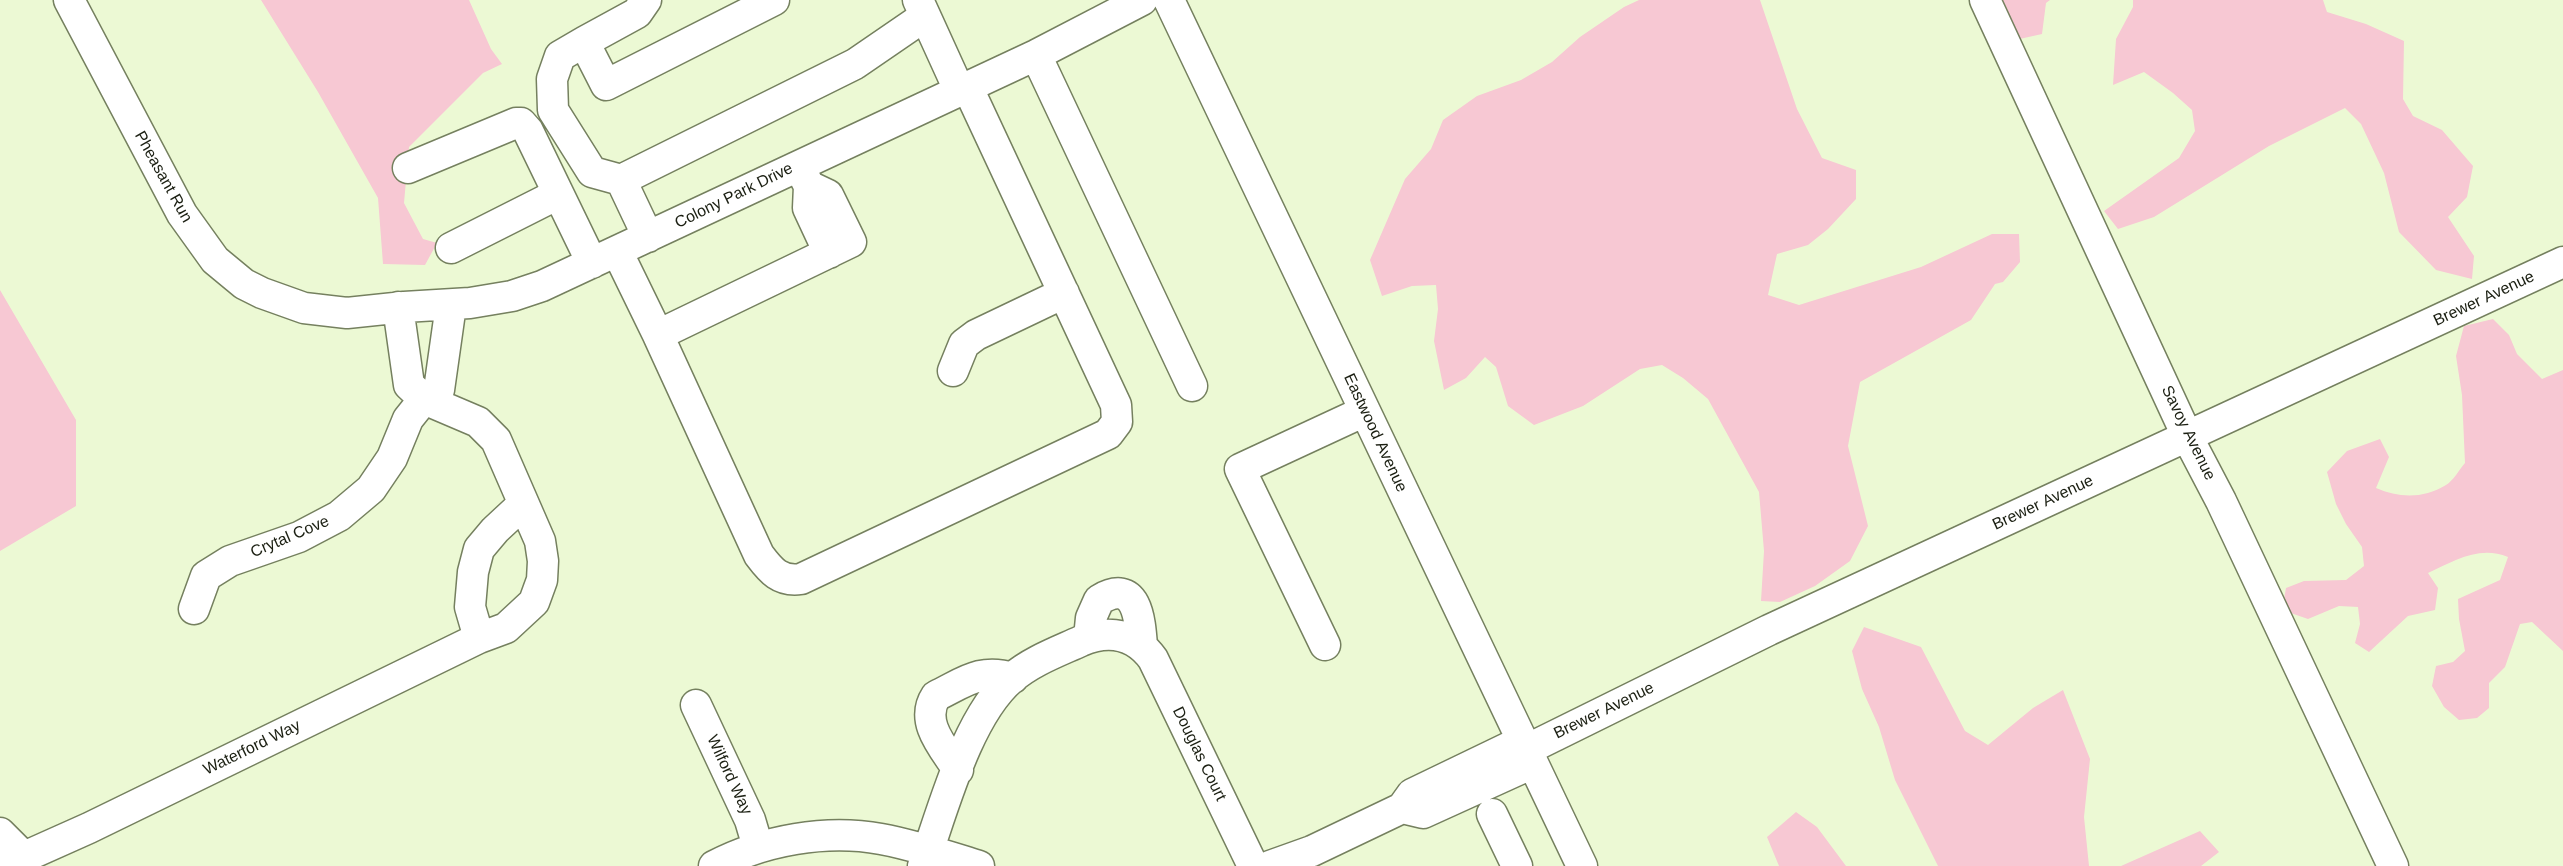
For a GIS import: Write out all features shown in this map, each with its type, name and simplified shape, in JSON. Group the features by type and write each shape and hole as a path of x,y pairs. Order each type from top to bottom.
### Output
{"street":[{"name":"Pheasant Run","path":"69,0 182,214 203,247 244,284 304,308"},
{"path":"408,168 516,123 521,123 528,131 558,194 658,335 759,555 773,573 789,581 801,579 1108,434 1117,422 1116,405 1064,293 921,8 855,64 621,180 592,172 553,110 552,79 560,56 637,13 646,0"},
{"path":"584,42 606,85 774,0"},
{"name":"Colony Park Drive","path":"304,308 347,313 398,307 451,305 512,296 542,286 648,237 804,176 963,88 1036,55 1142,0"},
{"name":"Eastwood Avenue","path":"1169,0 1582,866"},
{"name":"Savoy Avenue","path":"1985,0 2188,438 2226,512 2393,866"},
{"path":"1036,55 1192,386"},
{"path":"658,335 840,248 808,208 804,176"},
{"path":"621,180 648,237"},
{"path":"451,248 558,194"},
{"name":"Brewer Avenue","path":"1270,866 1312,851 1402,808 1423,813 1527,751 1769,630 2188,438 2563,262"},
{"path":"953,371 964,344 976,335 1064,293"},
{"name":"Crytal Cove","path":"194,609 206,576 230,561 299,537 339,516 371,489 392,458 408,419 424,399 439,390 451,305"},
{"path":"398,307 409,385 424,399"},
{"name":"Waterford Way","path":"0,833 14,862 479,638 506,628 534,602 542,580 543,561 540,541 496,440 478,422 424,399"},
{"path":"1325,645 1240,469 1365,411"},
{"path":"479,638 470,607 472,572 479,549 495,530 523,504"},
{"path":"1089,638 1090,618 1099,600 1114,593 1130,598 1138,610 1142,646"},
{"path":"926,858 980,717 995,694 1013,678 1044,657 1089,638 1117,634 1142,646"},
{"name":"Douglas Court","path":"1142,646 1153,659 1253,866"},
{"path":"958,770 932,728 929,718 932,702 936,696 980,675 990,673 1013,678"},
{"name":"Wilford Way","path":"696,705 750,820 758,847"},
{"path":"1492,814 1517,866"},
{"path":"714,866 758,847 791,840 834,836 879,839 926,858 979,866"}],"shaded area":[{"path":"261,0 469,0 491,49 502,64 483,73 409,147 404,203 423,239 437,243 425,265 383,264 378,198 318,92"},
{"path":"1639,0 1760,0 1797,109 1822,158 1856,170 1856,199 1828,229 1808,245 1777,254 1768,295 1799,305 1921,267 1992,234 2019,234 2020,262 2003,282 1995,284 1971,320 1860,382 1848,446 1868,526 1850,561 1815,586 1780,602 1761,601 1764,551 1759,492 1708,399 1683,378 1662,365 1640,369 1583,406 1534,425 1508,406 1496,367 1485,357 1466,378 1444,390 1434,341 1438,309 1436,285 1412,286 1382,296 1370,260 1405,179 1431,149 1443,120 1477,96 1521,80 1552,62 1580,37 1624,7"},
{"path":"1995,0 2050,0 2046,3 2042,34 2015,40"},
{"path":"2133,0 2323,0 2327,12 2366,24 2404,41 2403,99 2413,116 2442,130 2473,166 2467,197 2448,217 2474,256 2472,279 2436,270 2399,232 2384,173 2361,124 2345,108 2269,146 2154,217 2118,229 2104,211 2179,158 2195,131 2192,110 2144,72 2113,85 2116,39 2133,7"},
{"path":"0,290 76,420 76,506 0,551"},
{"path":"2493,319 2509,335 2517,354 2542,379 2563,370 2563,651 2532,622 2520,624 2505,667 2489,683 2489,708 2477,718 2459,720 2444,707 2432,686 2436,666 2453,662 2465,651 2458,599 2500,580 2508,557 2487,553 2467,556 2428,573 2438,588 2435,610 2408,616 2369,652 2355,643 2360,624 2358,607 2339,606 2308,619 2282,610 2286,588 2304,581 2346,580 2364,566 2362,547 2336,504 2327,472 2347,451 2380,439 2389,457 2376,488 2393,494 2411,496 2429,493 2446,485 2465,463 2462,395 2456,356 2464,326"},
{"path":"1864,627 1921,647 1965,731 1988,745 2033,708 2063,690 2090,759 2084,817 2089,866 1938,866 1895,780 1879,727 1862,689 1852,651"},
{"path":"1796,812 1817,827 1846,866 1779,866 1767,837"},
{"path":"2200,831 2219,852 2201,866 2121,866"}]}
